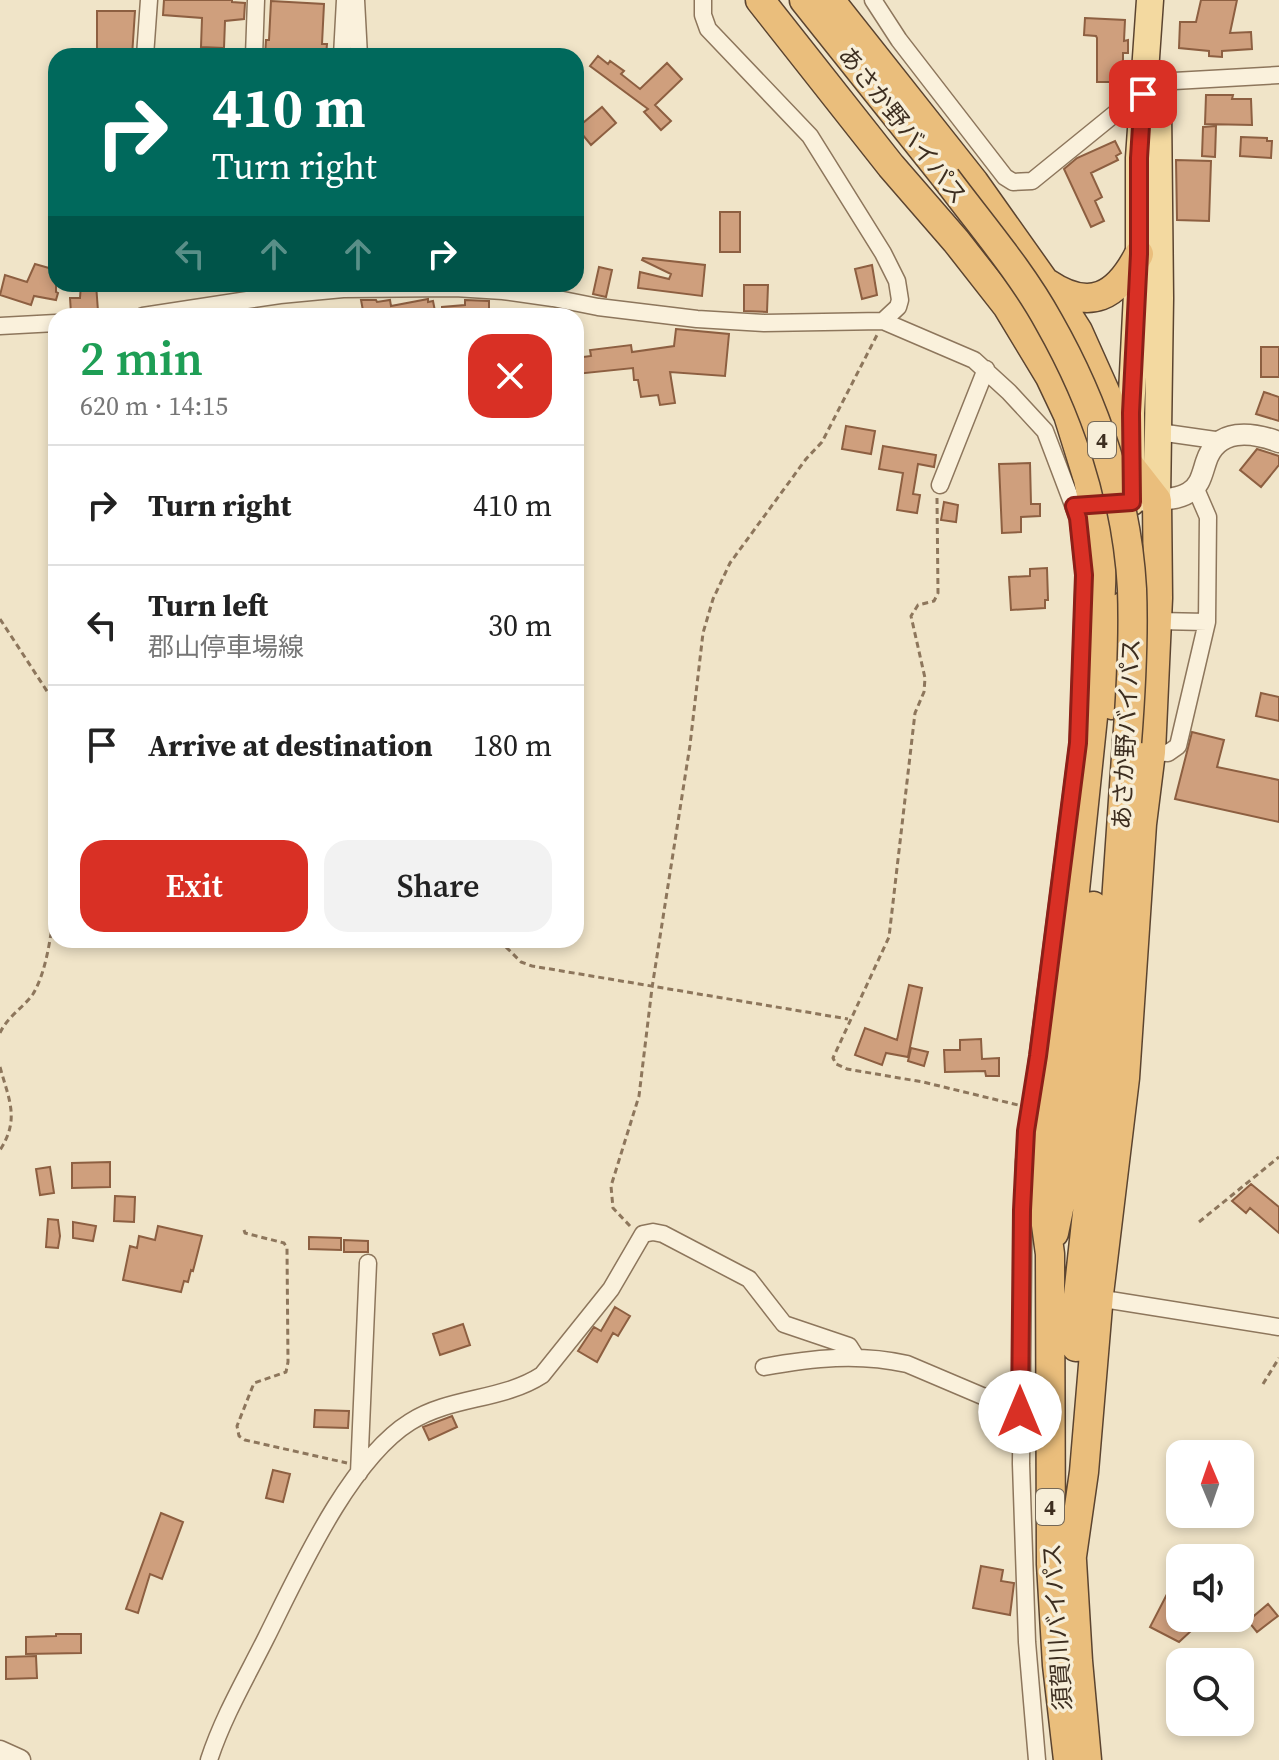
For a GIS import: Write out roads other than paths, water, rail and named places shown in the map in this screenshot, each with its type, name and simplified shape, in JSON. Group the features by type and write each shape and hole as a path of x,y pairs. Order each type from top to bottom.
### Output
{"highway":[{"name":"あさか野バイパス","path":"760,0 1007,306 1050,377 1068,415 1083,505 1102,561 1096,688 1040,1181 1050,1254"},
{"name":"あさか野バイパス","path":"804,0 946,178 1048,321 1086,395 1118,497 1128,551 1132,589 1131,688 1108,1019 1088,1218 1088,1296 1069,1474 1071,1563"},
{"path":"830,0 974,182 1078,331 1119,427 1125,459 1145,501 1158,621 1151,752 1142,824 1125,1078 1088,1296"},
{"path":"1043,280 1073,297 1103,296 1128,276 1139,254"},
{"path":"1050,1254 1067,1171 1145,501"},
{"name":"須賀川バイパス","path":"1050,1254 1051,1564 1057,1665 1068,1760"},
{"name":"須賀川バイパス","path":"1071,1563 1087,1760"}],"main road":[{"path":"1145,501 1159,432 1150,0"},
{"path":"1132,470 1139,158 1165,0"}],"street":[{"path":"146,48 149,0"},
{"path":"254,48 256,0"},
{"path":"342,48 345,0"},
{"path":"356,0 359,48"},
{"path":"703,0 705,23 711,34 810,136 883,253 897,281 900,300 898,307 883,321"},
{"path":"873,0 899,40 1005,177 1013,182 1032,181 1123,106 1150,90 1174,81 1279,75"},
{"path":"195,308 301,292"},
{"path":"505,292 697,319 764,323 883,321 974,360 986,369 1045,431 1083,505 1078,518 1084,575 1078,743 1026,1131 1022,1210 1020,1412 1026,1630 1037,1760"},
{"path":"0,326 48,323"},
{"path":"940,485 986,369"},
{"path":"1159,432 1222,441"},
{"path":"1083,505 1145,501 1187,494 1201,479 1209,452 1222,441 1239,433 1252,433 1279,442"},
{"path":"1151,752 1168,753 1178,746 1207,622 1208,517 1195,487"},
{"path":"1158,621 1207,622"},
{"path":"209,1760 224,1719 297,1576 359,1469 408,1423 440,1406 507,1391 542,1375 611,1289 643,1234 663,1234 735,1269 749,1279 784,1324 849,1346 856,1357"},
{"path":"359,1469 368,1263"},
{"path":"1088,1296 1279,1327"},
{"path":"764,1367 815,1357 856,1357 907,1364 1020,1412"},
{"path":"0,1751 20,1760"}]}
